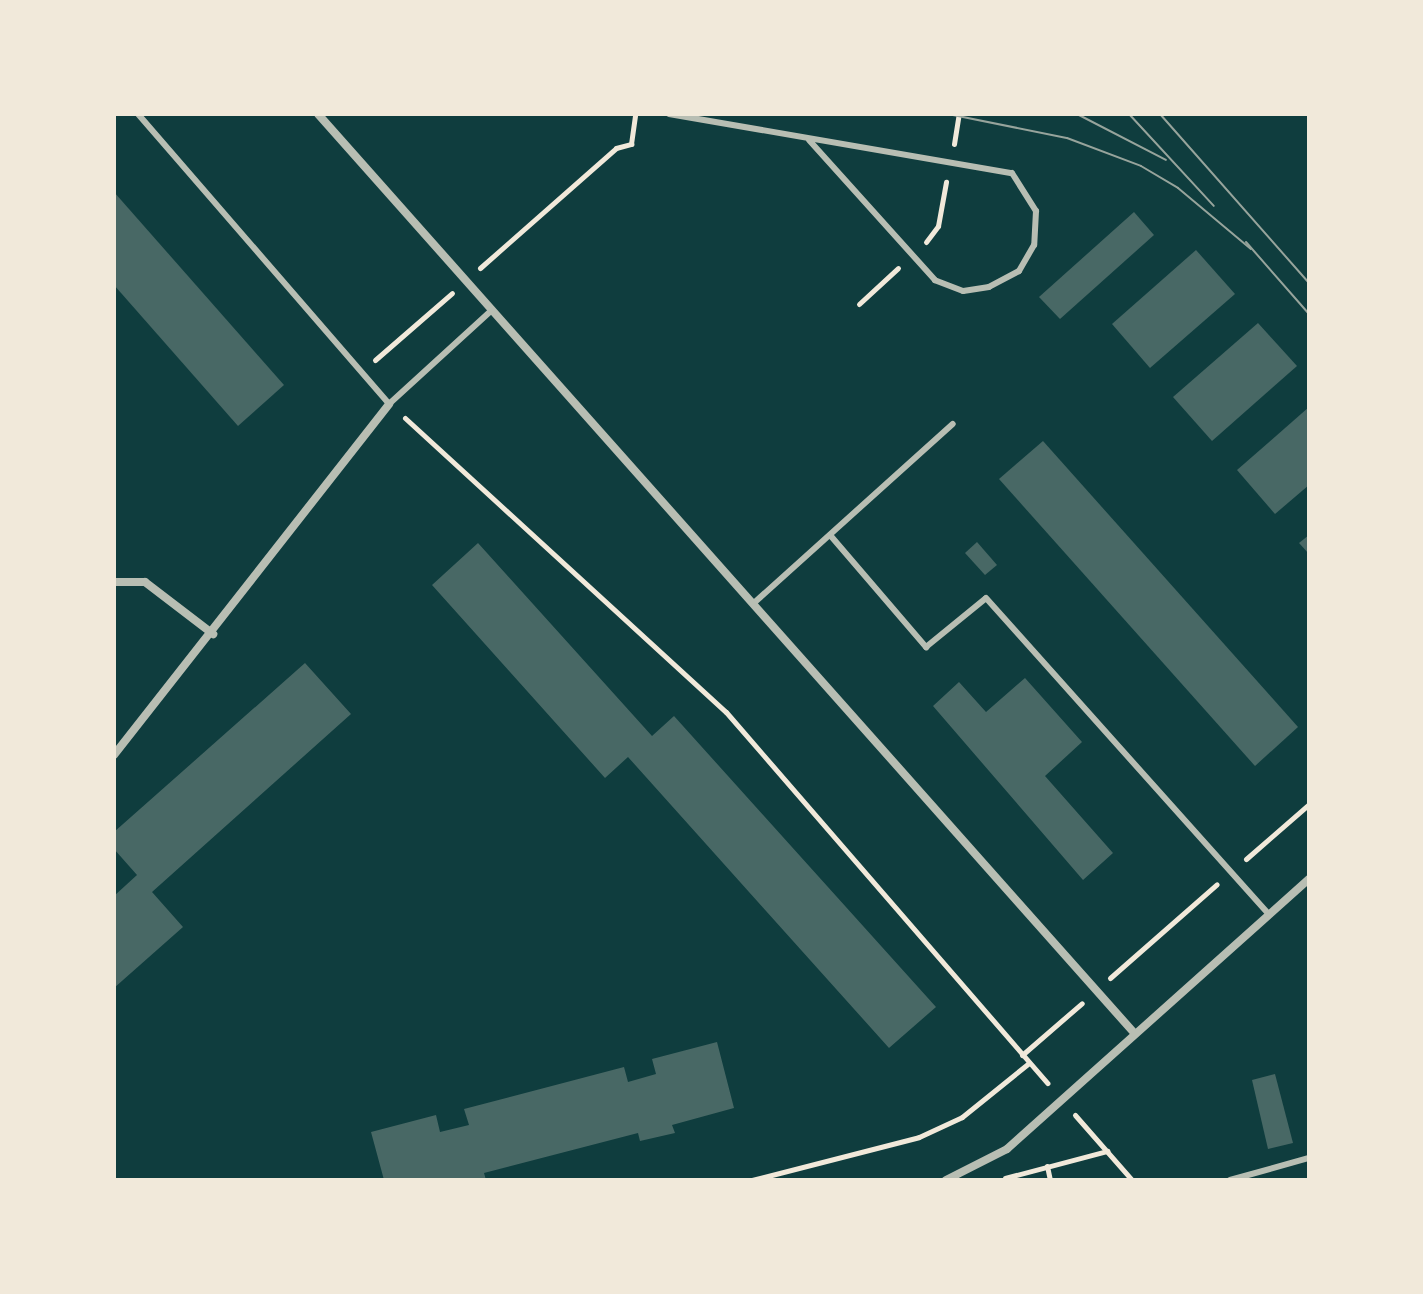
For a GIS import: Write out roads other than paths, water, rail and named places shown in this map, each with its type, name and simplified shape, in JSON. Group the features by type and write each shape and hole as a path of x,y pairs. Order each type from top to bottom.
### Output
{"street":[{"path":"318,114 755,602 1135,1034"},
{"path":"114,755 213,634 389,404"},
{"path":"114,582 145,582 213,634"},
{"path":"946,1180 1007,1149 1309,879"}],"lane":[{"path":"138,114 389,404 492,310"},
{"path":"669,114 1012,173 1036,211 1034,245 1019,271 989,287 963,291 935,280 886,221 809,140"},
{"path":"755,602 953,424"},
{"path":"830,535 926,647 986,598 1269,915"},
{"path":"1230,1180 1309,1158"}],"tram line":[{"path":"948,114 1067,138 1141,166 1178,188 1251,249"},
{"path":"1077,114 1166,160"},
{"path":"1129,114 1214,206"},
{"path":"1160,114 1309,283"},
{"path":"1246,242 1309,314"}]}
